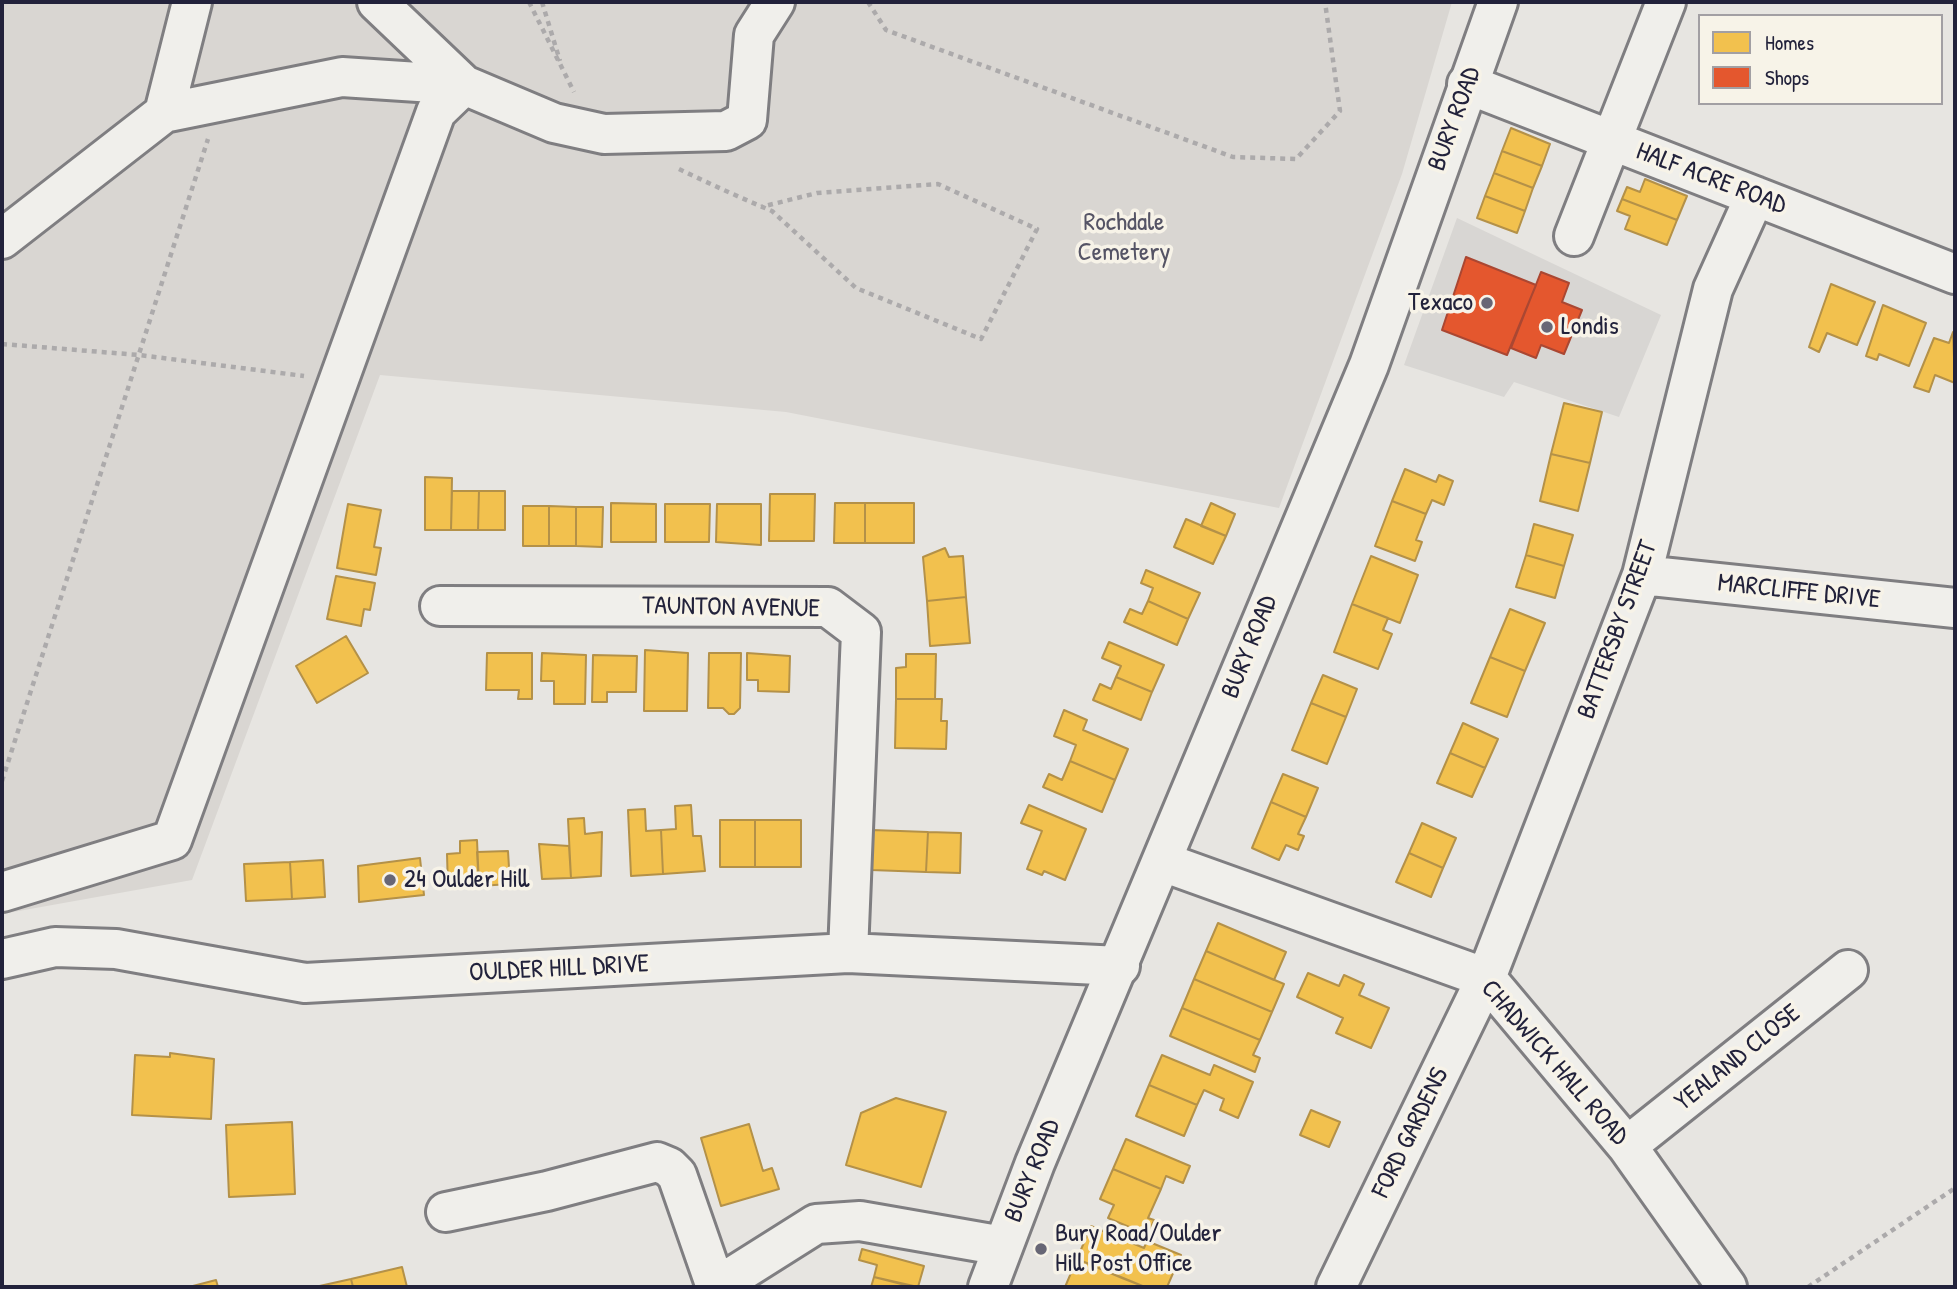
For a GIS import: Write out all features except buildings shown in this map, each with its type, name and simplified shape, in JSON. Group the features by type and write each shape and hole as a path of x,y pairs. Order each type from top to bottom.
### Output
{"street":[{"path":"164,113 192,2"},
{"path":"377,2 464,85"},
{"path":"2,239 164,113 342,77 464,85 554,123 604,134 726,131 747,120 754,35 775,2"},
{"name":"BURY ROAD","path":"988,1287 1082,1050 1120,966 1369,365 1498,2"},
{"path":"1574,236 1666,2"},
{"path":"178,61 220,102"},
{"name":"HALF ACRE ROAD","path":"1467,84 1955,274"},
{"path":"2,892 172,840 436,112 464,85"},
{"name":"BATTERSBY STREET","path":"1486,978 1642,575 1713,289 1755,196"},
{"name":"MARCLIFFE DRIVE","path":"1642,575 1955,608"},
{"name":"TAUNTON AVENUE","path":"440,606 828,607 861,632 848,953"},
{"name":"CHADWICK HALL ROAD","path":"1163,862 1486,978 1628,1146 1727,1287"},
{"name":"OULDER HILL DRIVE","path":"2,959 55,947 116,948 305,984 848,953 1120,966"},
{"name":"YEALAND CLOSE","path":"1628,1146 1848,970"},
{"name":"FORD GARDENS","path":"1336,1287 1486,978"},
{"path":"446,1212 547,1191 657,1162 669,1167 677,1175 716,1287 816,1224 860,1221 1003,1245"}],"path":[{"path":"529,2 564,73 604,134"},
{"path":"542,2 564,73"},
{"path":"868,2 887,30 936,49 1233,157 1296,159 1340,111 1325,2"},
{"path":"2,781 220,102"},
{"path":"675,167 772,211 856,288 981,339 1037,229 938,184 817,193 761,206"},
{"path":"2,344 139,355 339,380"},
{"path":"1808,1287 1955,1188"}],"shaded area":[{"path":"1457,218 1661,315 1619,417 1514,382 1504,397 1404,365"}],"green space":[{"name":"Rochdale Cemetery","path":"2,2 1452,2 1402,174 1279,508 786,412 380,375 192,880 2,914"}],"place":[{"name":"Texaco","path":"1487,303"},
{"name":"Londis","path":"1547,327"},
{"name":"24 Oulder Hill","path":"390,880"},
{"name":"Bury Road/Oulder Hill Post Office","path":"1041,1249"}]}
